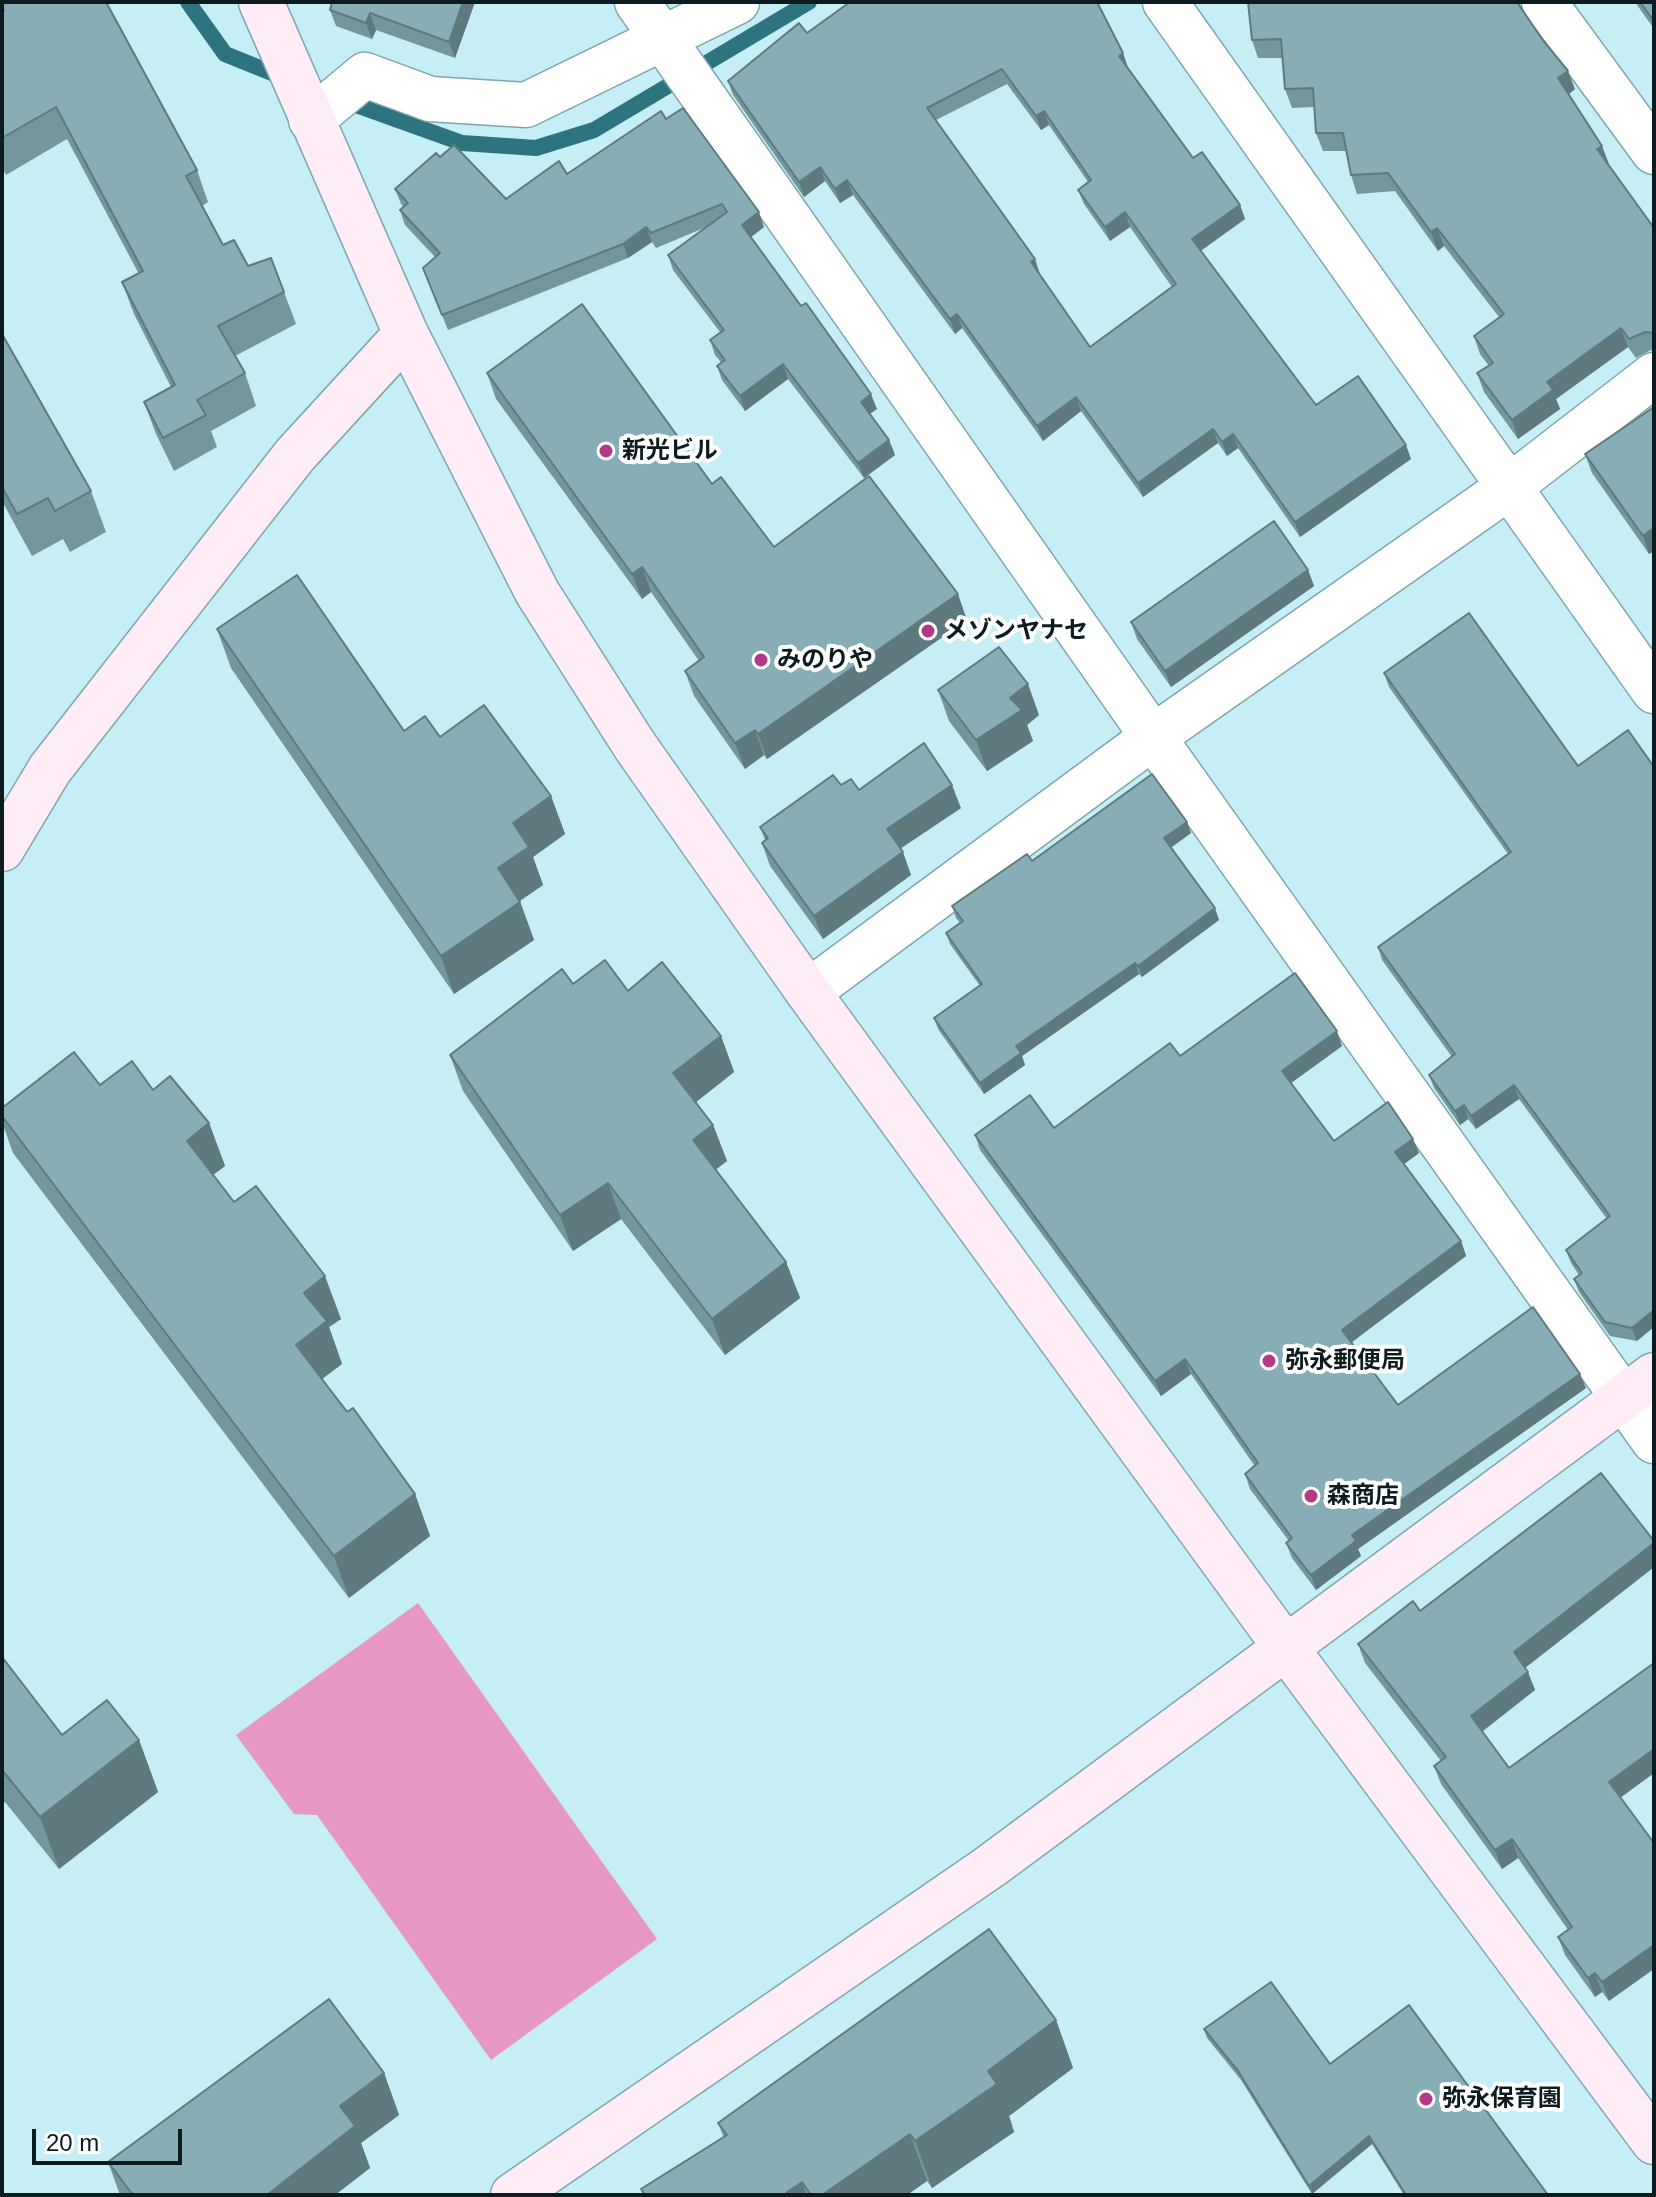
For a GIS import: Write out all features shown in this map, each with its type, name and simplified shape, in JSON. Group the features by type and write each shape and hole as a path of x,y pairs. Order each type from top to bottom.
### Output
{"street":[{"path":"261,2 282,51 321,113 406,334 537,592 635,746 808,992 1286,1648 1654,2142"},
{"path":"637,2 1153,737 1638,1386 1654,1441"},
{"path":"321,113 365,75 430,99 526,105 737,2"},
{"path":"1165,2 1654,691"},
{"path":"1544,2 1654,152"},
{"path":"2,849 50,769 285,467 406,334"},
{"path":"808,992 1153,737 1509,487 1654,375"},
{"path":"513,2195 991,1866 1638,1386"}],"shaded area":[{"path":"418,1603 657,1939 491,2060 317,1815 294,1814 236,1735"}],"building":[{"path":"2,2 106,2 197,170 186,176 223,245 234,240 248,266 271,258 284,292 218,326 245,373 197,400 206,415 163,438 144,402 175,385 122,282 143,271 56,107 2,138"},
{"path":"332,2 463,2 449,42 370,13 366,23 330,10"},
{"path":"850,2 1097,2 1123,53 1119,56 1193,158 1202,152 1240,205 1192,239 1316,405 1358,376 1406,445 1295,522 1233,434 1222,442 1213,429 1138,483 1076,397 1037,426 957,314 950,319 847,180 835,189 820,167 799,182 728,81 799,23 807,33","holes":["1002,69 1036,116 1044,111 1091,180 1078,190 1105,227 1125,212 1176,284 1090,347 1031,262 1035,259 927,108"]},
{"path":"1248,2 1517,2 1568,71 1558,78 1602,146 1597,149 1654,228 1654,333 1645,332 1629,339 1621,328 1547,382 1553,390 1512,420 1477,373 1493,363 1474,336 1504,314 1437,228 1431,232 1388,173 1351,175 1343,133 1316,133 1313,88 1285,89 1281,39 1252,40"},
{"path":"1640,2 1654,2 1654,21"},
{"path":"683,108 759,212 742,225 801,306 806,303 871,394 861,402 889,440 858,463 783,364 740,396 717,366 725,360 710,340 724,330 668,255 727,212 722,204 651,233 646,227 623,244 442,315 423,268 440,253 400,210 408,203 395,189 436,153 440,157 454,145 506,199 559,161 567,174 661,111 666,119"},
{"path":"582,304 712,484 721,477 774,547 869,476 958,594 758,734 755,730 735,743 685,671 704,657 642,567 632,574 487,373"},
{"path":"2,334 91,491 55,511 48,498 17,514 2,487"},
{"path":"1654,407 1654,534 1651,530 1643,536 1585,454"},
{"path":"1274,521 1308,570 1165,671 1131,622"},
{"path":"297,575 404,731 425,716 440,737 484,705 551,796 513,823 529,847 498,868 520,902 441,956 217,629"},
{"path":"1469,613 1578,766 1628,730 1654,767 1654,1310 1632,1328 1605,1322 1574,1279 1582,1273 1566,1250 1610,1216 1514,1085 1471,1116 1464,1105 1455,1111 1429,1075 1455,1054 1378,947 1511,852 1384,673"},
{"path":"999,647 1028,684 1010,698 1022,710 976,740 938,690"},
{"path":"924,743 952,785 887,829 903,852 814,916 762,843 768,838 760,827 833,775 841,785 851,779 859,790"},
{"path":"1152,774 1187,822 1164,838 1215,908 1138,966 1135,963 1016,1046 1021,1053 980,1083 934,1018 982,984 946,933 963,921 952,906 1027,854 1032,861"},
{"path":"605,960 628,991 662,962 721,1036 673,1073 713,1125 693,1140 786,1262 712,1319 608,1183 560,1215 450,1055 562,969 573,984"},
{"path":"1295,973 1337,1031 1282,1071 1334,1141 1388,1102 1413,1139 1395,1152 1461,1241 1342,1330 1398,1405 1533,1307 1580,1374 1352,1535 1356,1541 1311,1575 1286,1543 1292,1538 1245,1474 1258,1463 1185,1359 1155,1381 975,1135 1030,1095 1054,1128 1170,1043 1180,1056"},
{"path":"74,1052 100,1085 132,1061 153,1090 170,1076 209,1123 187,1141 234,1202 256,1186 325,1276 304,1293 327,1321 296,1345 347,1412 353,1408 415,1494 334,1556 2,1116 2,1108"},
{"path":"1601,1473 1654,1543 1514,1652 1528,1672 1471,1716 1509,1768 1654,1663 1654,1749 1609,1782 1654,1843 1654,1945 1602,1982 1595,1973 1588,1978 1558,1937 1572,1927 1512,1839 1495,1850 1434,1766 1446,1757 1358,1644 1413,1601 1420,1611"},
{"path":"2,1657 62,1735 107,1700 139,1740 40,1817 2,1770"},
{"path":"989,1929 1056,2020 988,2071 997,2084 915,2141 910,2134 822,2195 811,2195 802,2182 783,2195 645,2195 641,2189 727,2135 718,2123"},
{"path":"1271,1982 1330,2064 1409,2005 1548,2195 1406,2195 1369,2136 1309,2186 1238,2071 1204,2029"},
{"path":"329,1999 384,2073 340,2106 355,2126 267,2195 133,2195 108,2162"}],"waterway":[{"path":"188,2 225,54 287,79"},
{"path":"342,100 462,143 536,148 594,130 809,2"}],"place":[{"name":"新光ビル","path":"606,451"},
{"name":"メゾンヤナセ","path":"928,631"},
{"name":"みのりや","path":"761,660"},
{"name":"弥永郵便局","path":"1269,1361"},
{"name":"森商店","path":"1311,1496"},
{"name":"弥永保育園","path":"1426,2099"}]}
